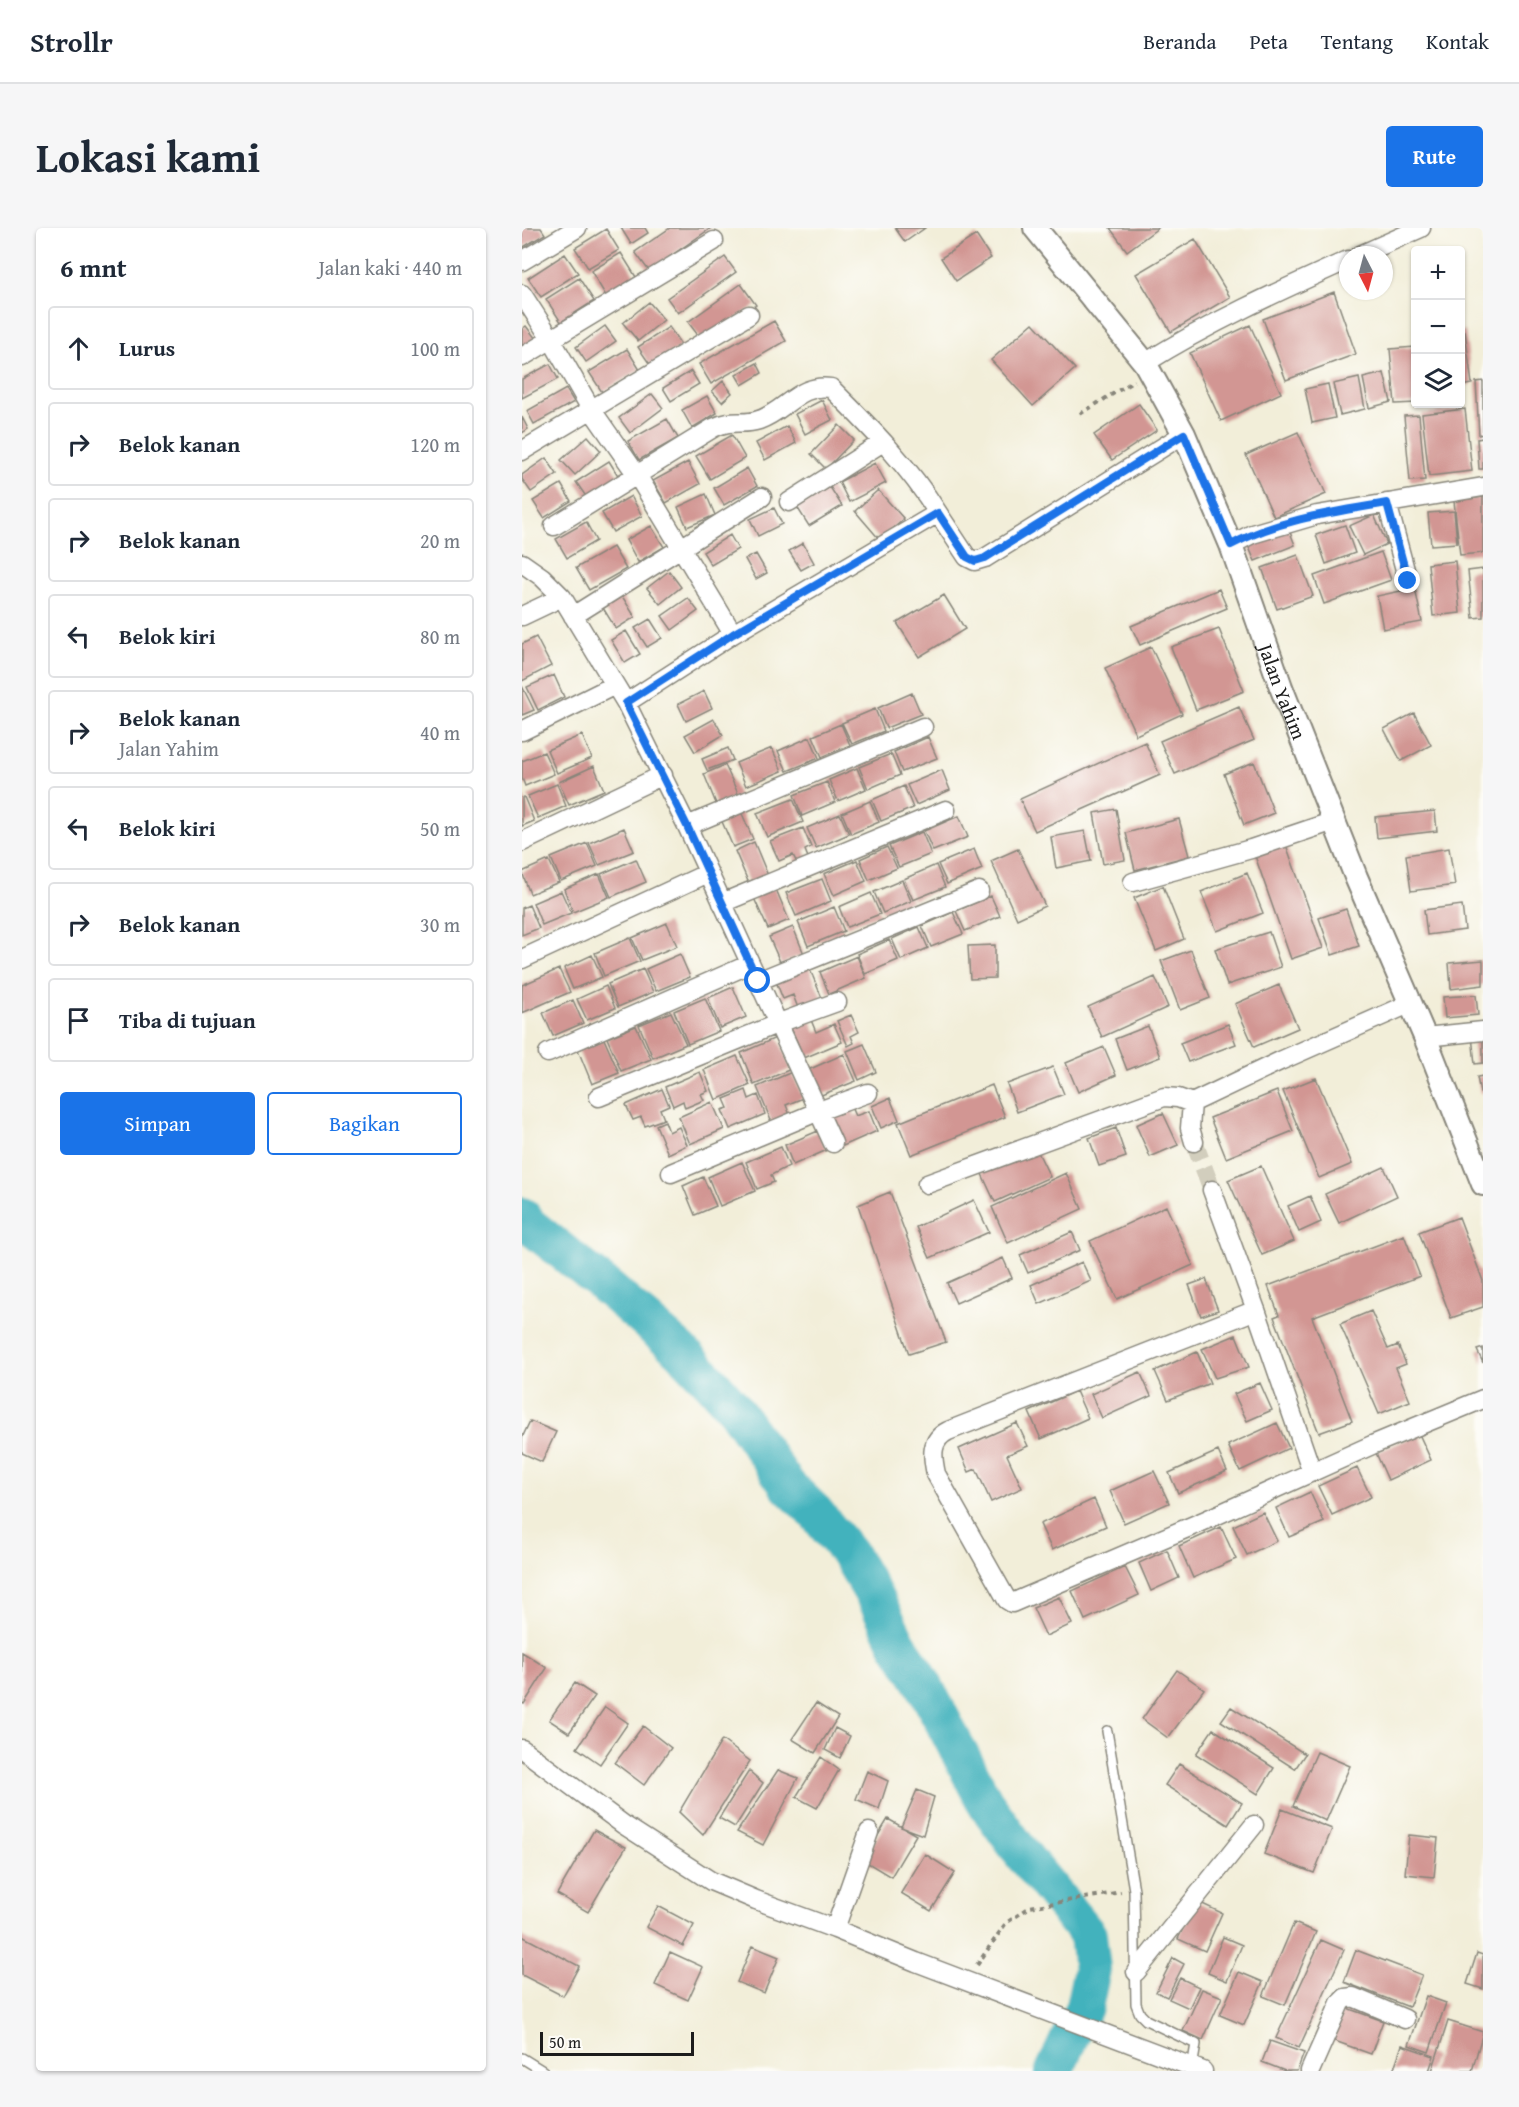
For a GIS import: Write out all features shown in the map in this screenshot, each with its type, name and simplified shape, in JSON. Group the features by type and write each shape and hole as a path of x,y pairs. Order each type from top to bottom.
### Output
{"street":[{"path":"522,261 577,228"},
{"path":"1380,246 1421,228"},
{"name":"Jalan Yahim","path":"1042,230 1147,367 1184,434 1231,545 1281,687 1334,821 1481,1174"},
{"path":"522,357 714,241"},
{"path":"1147,367 1180,341 1339,264"},
{"path":"522,294 552,339 591,409 638,475 733,634"},
{"path":"522,451 749,315"},
{"path":"554,526 724,422 750,423 763,419 808,389 815,387 831,388 883,442 921,486 967,557 975,561 985,558 1184,434"},
{"path":"789,502 883,442"},
{"path":"1231,545 1252,534 1317,515 1483,487"},
{"path":"573,616 762,496"},
{"path":"1387,503 1408,581"},
{"path":"626,703 733,634 938,513"},
{"path":"522,564 542,577 562,597 626,703 687,826 833,1143"},
{"path":"522,616 562,597"},
{"path":"522,731 615,685"},
{"path":"687,826 923,728"},
{"path":"522,842 663,776"},
{"path":"722,903 945,810"},
{"path":"1133,882 1251,849 1334,821"},
{"path":"522,960 708,873"},
{"path":"548,1053 754,972 979,891"},
{"path":"599,1097 779,1023 837,1002"},
{"path":"927,1184 1164,1097 1178,1098 1192,1103 1409,1004"},
{"path":"1425,1037 1483,1031"},
{"path":"671,1173 868,1093"},
{"path":"1192,1103 1190,1128 1194,1142"},
{"path":"1212,1190 1312,1472"},
{"path":"1256,1310 940,1435 934,1445 932,1457 936,1474 1007,1600 1012,1603 1372,1444 1483,1399"},
{"path":"522,1749 624,1826 711,1881 1197,2069"},
{"path":"1136,1972 1254,1825"},
{"path":"835,1929 869,1832"},
{"path":"1310,2071 1340,2003 1345,1998 1353,1997 1405,2019"}],"lane":[{"path":"1107,1731 1134,1890 1136,2004 1140,2014 1146,2020 1196,2044 1197,2069"},
{"path":"522,2058 543,2071"}],"path":[{"path":"1080,414 1147,367"},
{"path":"967,1981 1006,1923 1030,1907 1112,1893"}],"building":[{"path":"522,228 541,228 545,234 522,248"},
{"path":"621,228 645,228 648,233 631,244"},
{"path":"670,228 711,228 649,271 635,252"},
{"path":"895,228 925,228 905,242"},
{"path":"1110,228 1158,228 1127,251"},
{"path":"606,229 619,250 588,268 575,248"},
{"path":"976,235 991,258 956,281 941,258"},
{"path":"1195,239 1230,297 1171,332 1136,274"},
{"path":"621,253 636,277 606,296 591,271"},
{"path":"565,254 578,273 541,297 528,278"},
{"path":"725,257 736,272 678,313 667,298"},
{"path":"579,278 594,301 561,322 546,299"},
{"path":"741,284 756,305 703,342 688,322"},
{"path":"1334,292 1356,354 1286,380 1263,319"},
{"path":"649,302 664,320 638,341 623,323"},
{"path":"774,321 786,341 711,384 699,364"},
{"path":"1033,323 1075,369 1033,406 991,360"},
{"path":"1250,325 1281,393 1221,421 1190,353"},
{"path":"526,326 536,339 522,349 522,329"},
{"path":"605,326 616,341 586,362 576,347"},
{"path":"669,327 682,346 651,366 638,347"},
{"path":"1465,331 1472,384 1465,385"},
{"path":"1411,347 1411,403 1395,404 1390,349"},
{"path":"627,349 640,370 602,392 589,372"},
{"path":"757,363 762,373 742,385 736,375"},
{"path":"550,364 558,379 522,398 522,379"},
{"path":"691,371 699,384 671,401 663,388"},
{"path":"1384,373 1391,402 1369,408 1363,378"},
{"path":"1359,378 1365,409 1340,415 1333,384"},
{"path":"723,381 732,393 722,402 712,391"},
{"path":"1483,381 1483,434 1479,435 1476,382"},
{"path":"1328,384 1335,418 1312,423 1305,389"},
{"path":"566,389 574,402 534,424 527,411"},
{"path":"652,394 663,408 630,433 619,418"},
{"path":"707,396 717,413 692,428 682,410"},
{"path":"822,400 832,420 805,434 795,414"},
{"path":"1139,404 1157,430 1112,460 1094,435"},
{"path":"1465,409 1472,471 1429,476 1422,414"},
{"path":"1419,415 1425,480 1410,481 1404,416"},
{"path":"522,417 528,429 522,433"},
{"path":"667,419 678,438 639,460 628,441"},
{"path":"839,425 854,440 826,469 811,454"},
{"path":"787,426 796,443 765,460 756,443"},
{"path":"1298,432 1326,494 1274,517 1246,455"},
{"path":"732,435 745,458 710,479 696,456"},
{"path":"588,436 601,451 575,475 561,460"},
{"path":"1483,438 1483,469 1479,469 1477,439"},
{"path":"546,458 557,474 531,492 522,479 522,475"},
{"path":"609,461 619,477 587,498 576,482"},
{"path":"688,462 700,484 666,503 653,481"},
{"path":"875,463 886,483 849,502 839,482"},
{"path":"747,468 757,486 724,505 714,488"},
{"path":"561,484 571,501 544,518 533,501"},
{"path":"830,487 842,506 809,526 797,507"},
{"path":"878,490 904,519 880,540 855,511"},
{"path":"706,494 715,515 687,527 678,507"},
{"path":"631,496 642,516 613,532 602,513"},
{"path":"1483,497 1483,553 1460,555 1454,501"},
{"path":"774,508 782,524 758,536 750,519"},
{"path":"1454,511 1457,543 1431,545 1428,513"},
{"path":"1374,515 1387,544 1363,555 1349,526"},
{"path":"586,522 596,541 567,558 556,539"},
{"path":"1345,525 1355,553 1326,564 1316,535"},
{"path":"651,526 664,547 638,562 626,540"},
{"path":"1288,527 1295,545 1255,561 1247,543"},
{"path":"730,535 738,549 711,565 703,552"},
{"path":"803,543 814,563 801,570 789,551"},
{"path":"613,547 626,569 589,590 576,568"},
{"path":"1381,552 1391,580 1324,604 1314,576"},
{"path":"756,554 767,573 756,579 745,559"},
{"path":"1298,555 1313,596 1277,609 1262,568"},
{"path":"1455,561 1460,613 1433,616 1428,564"},
{"path":"1483,569 1483,617 1473,618 1468,571"},
{"path":"669,571 681,587 660,604 647,588"},
{"path":"1415,588 1422,622 1383,629 1377,596"},
{"path":"1219,589 1227,608 1140,645 1131,626"},
{"path":"944,595 965,629 919,657 897,623"},
{"path":"622,596 635,617 616,629 603,608"},
{"path":"688,598 698,611 672,630 662,616"},
{"path":"650,619 662,638 647,647 635,628"},
{"path":"1219,629 1244,691 1196,710 1171,647"},
{"path":"626,631 640,654 625,663 611,640"},
{"path":"536,637 551,666 522,681 522,644"},
{"path":"1151,647 1182,714 1136,735 1105,668"},
{"path":"554,675 564,697 538,710 527,687"},
{"path":"522,686 534,710 522,715"},
{"path":"704,691 712,708 686,721 678,704"},
{"path":"912,693 921,714 886,728 878,708"},
{"path":"1239,707 1254,740 1175,774 1160,741"},
{"path":"875,709 884,731 852,744 842,723"},
{"path":"1414,713 1431,745 1401,761 1384,729"},
{"path":"714,719 723,735 695,752 685,735"},
{"path":"841,724 850,745 822,757 813,736"},
{"path":"582,735 592,758 557,773 547,750"},
{"path":"810,737 819,758 787,771 778,751"},
{"path":"928,737 937,758 902,772 894,752"},
{"path":"1145,742 1160,775 1035,831 1020,799"},
{"path":"728,748 733,760 707,770 702,759"},
{"path":"772,748 782,771 746,786 736,763"},
{"path":"544,752 554,774 525,786 522,778 522,761"},
{"path":"891,754 900,775 868,789 859,767"},
{"path":"1254,762 1274,813 1244,825 1224,774"},
{"path":"725,765 739,796 717,806 704,774"},
{"path":"594,766 604,790 569,805 559,782"},
{"path":"857,768 866,789 838,801 829,780"},
{"path":"942,770 950,790 916,805 907,785"},
{"path":"827,782 835,802 802,816 794,795"},
{"path":"557,784 566,806 538,818 528,796"},
{"path":"904,786 913,808 881,821 872,800"},
{"path":"524,797 534,821 522,826 522,798"},
{"path":"793,799 803,822 767,837 757,813"},
{"path":"870,801 879,822 851,834 842,813"},
{"path":"740,809 753,839 733,847 720,817"},
{"path":"1116,809 1125,860 1103,864 1094,813"},
{"path":"1435,811 1437,831 1377,838 1375,817"},
{"path":"840,814 849,834 816,848 807,828"},
{"path":"959,816 968,837 933,851 924,831"},
{"path":"1179,819 1189,856 1135,870 1126,833"},
{"path":"624,828 634,851 599,865 589,843"},
{"path":"803,828 811,847 805,850 809,860 798,865 793,855 779,861 770,841"},
{"path":"1085,831 1091,861 1056,868 1051,837"},
{"path":"922,832 931,854 899,867 889,846"},
{"path":"754,842 769,878 750,886 735,851"},
{"path":"1285,842 1323,948 1291,959 1254,853"},
{"path":"587,843 597,866 561,881 551,858"},
{"path":"887,847 897,868 869,880 860,859"},
{"path":"1449,848 1455,885 1411,891 1406,855"},
{"path":"974,849 982,869 947,884 938,864"},
{"path":"1018,849 1045,906 1017,919 991,861"},
{"path":"636,859 646,882 611,897 601,874"},
{"path":"549,860 559,882 530,894 522,872"},
{"path":"857,860 866,881 834,895 824,874"},
{"path":"936,865 945,887 913,900 904,879"},
{"path":"1247,873 1263,913 1217,931 1201,892"},
{"path":"599,874 609,897 573,912 564,889"},
{"path":"822,879 831,901 796,916 786,893"},
{"path":"902,880 911,901 883,913 874,892"},
{"path":"1163,886 1184,939 1156,951 1134,898"},
{"path":"775,887 789,920 768,929 753,896"},
{"path":"561,891 571,913 542,925 533,903"},
{"path":"871,893 880,914 847,927 839,907"},
{"path":"991,896 1000,916 965,931 956,911"},
{"path":"529,905 539,928 522,935 522,908"},
{"path":"1462,905 1465,930 1427,935 1424,910"},
{"path":"834,907 844,931 808,946 798,922"},
{"path":"1346,909 1359,946 1332,955 1319,918"},
{"path":"953,912 963,934 931,947 922,926"},
{"path":"667,923 677,946 642,960 632,938"},
{"path":"793,927 804,954 781,964 769,937"},
{"path":"919,927 928,948 901,960 892,939"},
{"path":"1269,932 1281,967 1227,985 1215,949"},
{"path":"630,938 640,961 604,976 595,953"},
{"path":"889,940 898,960 865,974 857,954"},
{"path":"995,945 995,978 970,979 968,946"},
{"path":"1191,950 1210,998 1180,1010 1161,961"},
{"path":"680,954 690,977 656,991 646,969"},
{"path":"592,955 602,977 573,989 564,968"},
{"path":"857,956 866,978 829,994 820,972"},
{"path":"1483,960 1483,985 1451,989 1449,963"},
{"path":"808,965 822,998 798,1008 793,995 783,999 775,979"},
{"path":"559,969 570,992 522,1013 522,985"},
{"path":"643,969 653,992 618,1007 608,984"},
{"path":"1155,977 1168,1007 1102,1037 1088,1007"},
{"path":"1279,985 1298,1028 1254,1047 1235,1004"},
{"path":"606,986 615,1008 587,1020 577,999"},
{"path":"733,987 746,1017 720,1028 708,998"},
{"path":"1476,995 1478,1015 1445,1018 1443,997"},
{"path":"705,998 719,1031 688,1044 674,1011"},
{"path":"573,1000 583,1023 553,1036 543,1013"},
{"path":"671,1012 686,1044 653,1058 639,1025"},
{"path":"851,1015 859,1032 851,1036 854,1043 848,1046 837,1021"},
{"path":"811,1020 816,1032 834,1024 842,1042 804,1058 791,1028"},
{"path":"1228,1024 1236,1044 1188,1062 1180,1043"},
{"path":"636,1026 651,1059 621,1071 607,1038"},
{"path":"1148,1026 1160,1057 1127,1070 1115,1039"},
{"path":"1483,1035 1483,1063 1475,1064 1472,1036"},
{"path":"778,1037 791,1069 754,1085 741,1053"},
{"path":"604,1039 619,1073 592,1084 578,1050"},
{"path":"864,1044 876,1072 859,1080 847,1051"},
{"path":"1104,1047 1116,1075 1078,1092 1066,1063"},
{"path":"844,1054 856,1081 819,1096 808,1070"},
{"path":"737,1056 750,1085 716,1100 704,1070"},
{"path":"1053,1067 1064,1094 1017,1112 1007,1084"},
{"path":"700,1072 708,1091 701,1094 704,1100 685,1108 683,1101 673,1106 665,1087"},
{"path":"792,1072 803,1098 786,1105 790,1115 772,1123 757,1087"},
{"path":"1483,1076 1483,1093 1480,1093 1477,1077"},
{"path":"1316,1078 1352,1164 1319,1178 1283,1091"},
{"path":"992,1085 1005,1117 911,1155 898,1123"},
{"path":"662,1089 669,1105 660,1109 664,1119 645,1126 641,1117 633,1120 626,1105"},
{"path":"746,1090 749,1099 758,1095 765,1114 730,1129 722,1110 728,1108 724,1099"},
{"path":"1277,1091 1293,1131 1226,1158 1210,1118"},
{"path":"890,1098 899,1120 881,1128 872,1106"},
{"path":"712,1102 724,1129 690,1144 679,1117"},
{"path":"851,1107 855,1116 869,1111 877,1131 843,1146 830,1116"},
{"path":"1163,1113 1178,1145 1150,1157 1136,1125"},
{"path":"665,1121 669,1132 679,1127 687,1145 668,1154 656,1125"},
{"path":"1116,1128 1126,1157 1099,1166 1089,1138"},
{"path":"818,1131 827,1150 793,1165 785,1145"},
{"path":"781,1147 789,1166 771,1175 774,1182 757,1189 746,1162"},
{"path":"1036,1148 1050,1177 995,1202 981,1172"},
{"path":"742,1162 755,1191 720,1206 708,1177"},
{"path":"1261,1166 1294,1241 1262,1255 1228,1180"},
{"path":"1384,1167 1397,1196 1339,1223 1325,1194"},
{"path":"1066,1173 1082,1209 1008,1243 992,1207"},
{"path":"703,1177 716,1206 695,1215 683,1186"},
{"path":"890,1192 946,1342 909,1354 858,1205"},
{"path":"1310,1196 1321,1222 1299,1232 1288,1206"},
{"path":"974,1200 989,1232 930,1258 916,1227"},
{"path":"1166,1206 1193,1265 1117,1299 1090,1241"},
{"path":"1459,1217 1483,1281 1483,1307 1451,1318 1419,1232"},
{"path":"1072,1232 1080,1250 1028,1273 1020,1255"},
{"path":"1404,1235 1420,1276 1312,1317 1352,1421 1319,1433 1274,1317 1279,1315 1268,1286"},
{"path":"1003,1258 1012,1278 956,1303 947,1283"},
{"path":"1082,1262 1091,1281 1039,1304 1031,1285"},
{"path":"1206,1279 1218,1310 1201,1316 1189,1285"},
{"path":"1371,1311 1388,1349 1398,1345 1406,1364 1396,1368 1410,1401 1379,1414 1340,1324"},
{"path":"1236,1335 1249,1367 1215,1378 1202,1349"},
{"path":"1483,1348 1483,1363 1477,1350"},
{"path":"1197,1352 1210,1383 1168,1400 1155,1371"},
{"path":"1140,1372 1151,1396 1102,1418 1091,1394"},
{"path":"1260,1383 1272,1410 1247,1421 1234,1394"},
{"path":"1076,1391 1088,1418 1041,1439 1029,1412"},
{"path":"530,1421 556,1432 542,1462 522,1453 522,1438"},
{"path":"1017,1423 1028,1446 1007,1455 1022,1488 991,1502 976,1469 969,1472 959,1449"},
{"path":"1277,1423 1289,1448 1240,1471 1228,1445"},
{"path":"1419,1434 1431,1460 1388,1480 1376,1453"},
{"path":"1218,1451 1227,1471 1178,1493 1169,1473"},
{"path":"1357,1468 1371,1497 1332,1515 1318,1486"},
{"path":"1154,1471 1169,1503 1124,1523 1110,1491"},
{"path":"1310,1492 1324,1522 1289,1537 1276,1508"},
{"path":"1094,1499 1106,1526 1052,1550 1040,1524"},
{"path":"1263,1512 1277,1541 1247,1555 1233,1526"},
{"path":"1221,1527 1236,1559 1193,1578 1179,1546"},
{"path":"1167,1550 1179,1578 1151,1591 1139,1563"},
{"path":"1125,1567 1139,1595 1085,1620 1072,1591"},
{"path":"1059,1597 1072,1624 1046,1636 1033,1608"},
{"path":"522,1652 547,1668 524,1704 522,1703"},
{"path":"1177,1670 1204,1689 1168,1738 1142,1719"},
{"path":"575,1683 595,1696 569,1733 549,1720"},
{"path":"816,1703 838,1717 815,1753 792,1739"},
{"path":"605,1707 628,1723 600,1764 577,1748"},
{"path":"1231,1707 1305,1754 1295,1769 1221,1721"},
{"path":"643,1726 671,1748 644,1785 615,1763"},
{"path":"835,1728 850,1736 840,1758 825,1750"},
{"path":"1213,1729 1274,1768 1258,1794 1196,1754"},
{"path":"722,1740 750,1761 703,1835 679,1812"},
{"path":"1317,1752 1350,1766 1326,1821 1293,1806"},
{"path":"821,1757 839,1770 817,1808 796,1797"},
{"path":"1179,1764 1242,1803 1228,1825 1165,1785"},
{"path":"778,1770 798,1778 763,1845 737,1832"},
{"path":"749,1771 763,1783 735,1827 719,1818"},
{"path":"867,1771 888,1781 879,1809 856,1799"},
{"path":"917,1790 934,1797 923,1835 901,1827"},
{"path":"1282,1809 1332,1829 1314,1873 1264,1854"},
{"path":"888,1819 916,1835 891,1877 863,1860"},
{"path":"594,1830 626,1847 588,1912 557,1894"},
{"path":"1409,1835 1438,1838 1434,1877 1405,1874"},
{"path":"925,1854 955,1873 931,1911 901,1893"},
{"path":"1196,1901 1222,1913 1205,1951 1178,1939"},
{"path":"658,1906 694,1925 683,1946 646,1927"},
{"path":"1294,1923 1316,1932 1285,2005 1263,1996"},
{"path":"522,1936 579,1966 563,1996 522,1975"},
{"path":"1223,1937 1242,1945 1227,1981 1208,1973"},
{"path":"1321,1940 1344,1950 1299,2048 1276,2038"},
{"path":"752,1946 779,1957 764,1993 737,1982"},
{"path":"1356,1950 1422,1975 1409,2007 1344,1982"},
{"path":"670,1952 703,1967 688,2000 655,1985"},
{"path":"1477,1953 1483,1955 1483,1989 1467,1984"},
{"path":"1173,1958 1184,1964 1167,1997 1156,1992"},
{"path":"1239,1972 1263,1982 1244,2025 1220,2015"},
{"path":"1180,1978 1199,1987 1189,2008 1169,1999"},
{"path":"1202,1989 1222,1997 1203,2040 1183,2031"},
{"path":"1426,1996 1446,2003 1429,2052 1409,2045"},
{"path":"1344,2007 1383,2021 1371,2054 1332,2040"},
{"path":"1448,2021 1483,2032 1472,2071 1432,2071"},
{"path":"1270,2041 1304,2053 1297,2071 1285,2071 1262,2062"},
{"path":"1402,2045 1434,2056 1429,2071 1393,2071"}],"waterway":[{"path":"522,1216 529,1225 603,1284 681,1351 711,1382 733,1407 788,1486 815,1512 850,1555 877,1601 898,1644 924,1685 986,1804 1022,1854 1088,1935 1092,1969 1084,2007 1054,2071"}],"tunnel":[{"path":"1194,1142 1212,1190"}],"route":[{"path":"758,981 687,826 626,703 733,634 938,513 967,557 975,561 985,558 1184,434 1231,545 1252,534 1287,523 1317,515 1387,503 1408,581"}]}
